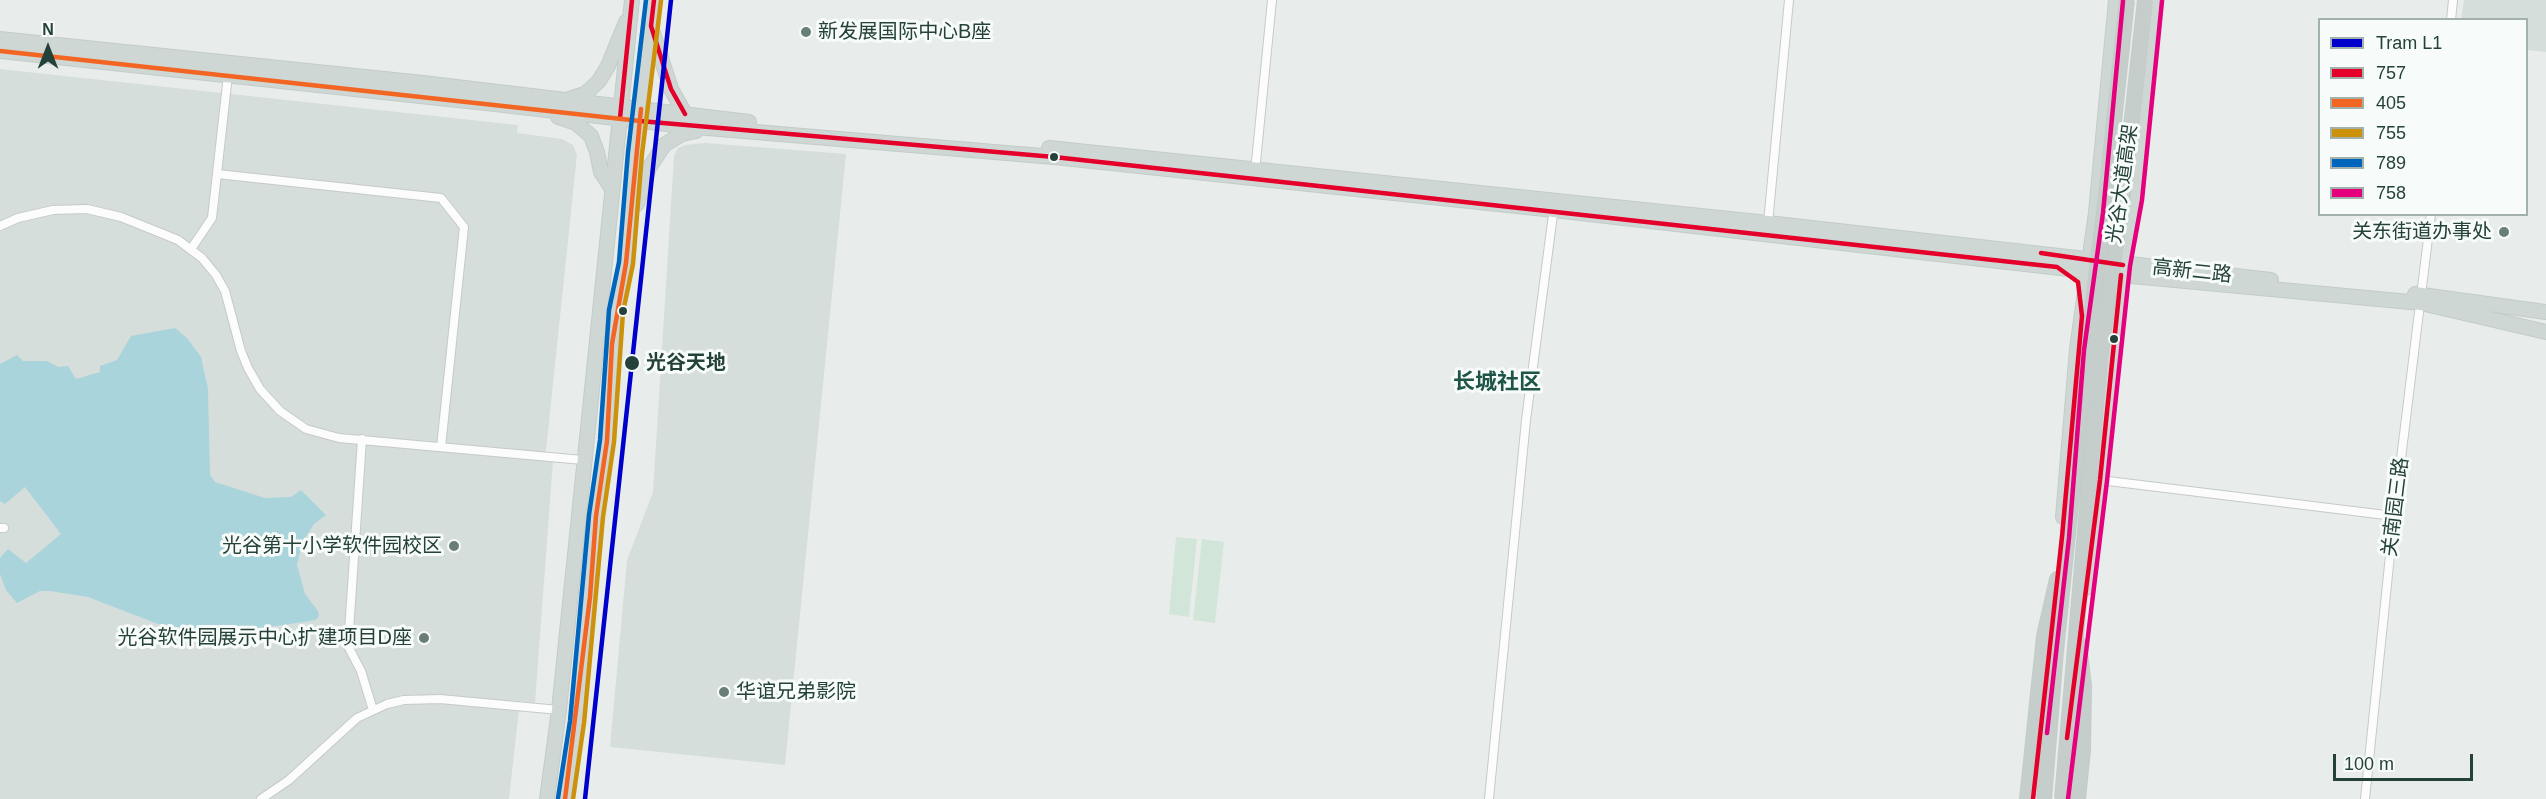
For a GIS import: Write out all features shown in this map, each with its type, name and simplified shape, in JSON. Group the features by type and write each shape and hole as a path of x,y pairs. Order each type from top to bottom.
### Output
{"highway":[{"name":"光谷大道高架","path":"2044,799 2056,651 2086,359 2127,0"},
{"name":"光谷大道高架","path":"2061,799 2100,357 2126,172 2145,0"},
{"path":"2027,799 2044,636 2057,579"},
{"path":"2078,799 2083,750 2084,686 2079,644"}],"main road":[{"path":"565,799 577,722 596,516 607,441 616,311 631,223 640,115 654,0"},
{"path":"2033,799 2116,0"},
{"path":"2061,799 2100,480 2122,270 2135,199 2155,0"},
{"path":"569,99 585,94 599,81 608,66 632,3"},
{"path":"547,799 559,710 583,460 607,257 632,3"},
{"path":"651,26 671,89 685,114"},
{"path":"0,39 569,99 640,115"},
{"path":"0,51 495,104 621,112"},
{"path":"495,104 566,119 583,128 591,136 597,152 600,172 612,189"},
{"name":"高新二路","path":"640,115 685,114 1555,205 2057,267 2090,264"},
{"name":"高新二路","path":"640,115 714,128 1254,173"},
{"path":"631,223 649,168 663,145 682,134 714,128"},
{"name":"高新二路","path":"1555,205 1768,223 2122,270 2546,312"},
{"path":"2057,267 2078,282 2082,316"},
{"name":"高新二路","path":"2421,299 2546,332"}],"street":[{"path":"1254,173 1272,0"},
{"path":"1768,223 1789,0"},
{"path":"2451,18 2453,0"},
{"path":"191,249 212,218 228,75"},
{"path":"217,174 441,198 464,227 441,447"},
{"path":"1489,799 1526,420 1555,205"},
{"path":"0,226 44,211 87,209 141,224 178,240 191,249 216,275 225,291 248,368 271,402 291,420 306,429 339,438 583,460"},
{"name":"关南园三路","path":"2365,799 2394,516 2431,216"},
{"path":"362,439 348,646 360,671 373,710"},
{"path":"2100,480 2394,516"},
{"path":"261,799 289,780 357,718 404,700 440,699 559,710"}],"shaded area":[{"path":"2464,0 2546,0 2546,52 2528,50 2528,18 2461,18"},
{"path":"0,69 518,125 517,133 562,139 573,145 577,155 545,460 553,461 535,703 520,701 509,799 0,799"},
{"name":"光谷天地","path":"705,143 846,154 785,765 610,747 627,560 653,492 674,156 678,148 685,145"}],"green space":[{"path":"1176,537 1197,539 1189,617 1169,614"},
{"path":"1202,539 1224,542 1215,623 1193,620"}],"water":[{"path":"175,328 187,338 201,357 208,389 210,475 215,482 265,498 291,497 301,490 326,515 314,524 302,543 297,565 305,594 318,611 319,616 316,620 216,635 158,624 88,597 40,591 17,603 6,590 0,574 0,558 8,549 26,563 61,534 25,487 5,504 0,501 0,364 17,355 23,361 47,361 58,367 68,366 76,379 100,372 100,366 117,360 131,336"}],"tram line":[{"name":"L1","path":"585,799 671,0"}],"transit line":[{"name":"757","path":"620,118 632,0"},
{"name":"789","path":"558,798 570,721 589,515 600,440 609,310 619,262 628,152 646,0"},
{"name":"757","path":"654,0 651,26 671,89 685,114"},
{"name":"755","path":"573,799 584,723 603,517 614,442 623,312 633,264 642,154 661,1"},
{"name":"758","path":"2047,733 2069,538 2084,350 2103,213 2123,1"},
{"name":"758","path":"2068,799 2107,481 2130,266 2142,200 2162,1"},
{"name":"405","path":"0,51 640,121"},
{"name":"405","path":"565,799 590,597 596,516 607,441 612,344 626,263 641,109"},
{"name":"757","path":"640,121 1054,157 2057,267 2078,282 2082,316 2062,537 2033,799"},
{"name":"757","path":"2041,253 2123,265"},
{"name":"757","path":"2067,738 2100,480 2121,275"}],"place":[{"name":"新发展国际中心B座","path":"806,32"},
{"name":"关东街道办事处","path":"2504,232"},
{"name":"光谷天地","path":"632,363"},
{"name":"光谷第十小学软件园校区","path":"454,546"},
{"name":"光谷软件园展示中心扩建项目D座","path":"424,638"},
{"name":"华谊兄弟影院","path":"724,692"}],"district":[{"name":"长城社区","path":"1497,383"}]}
